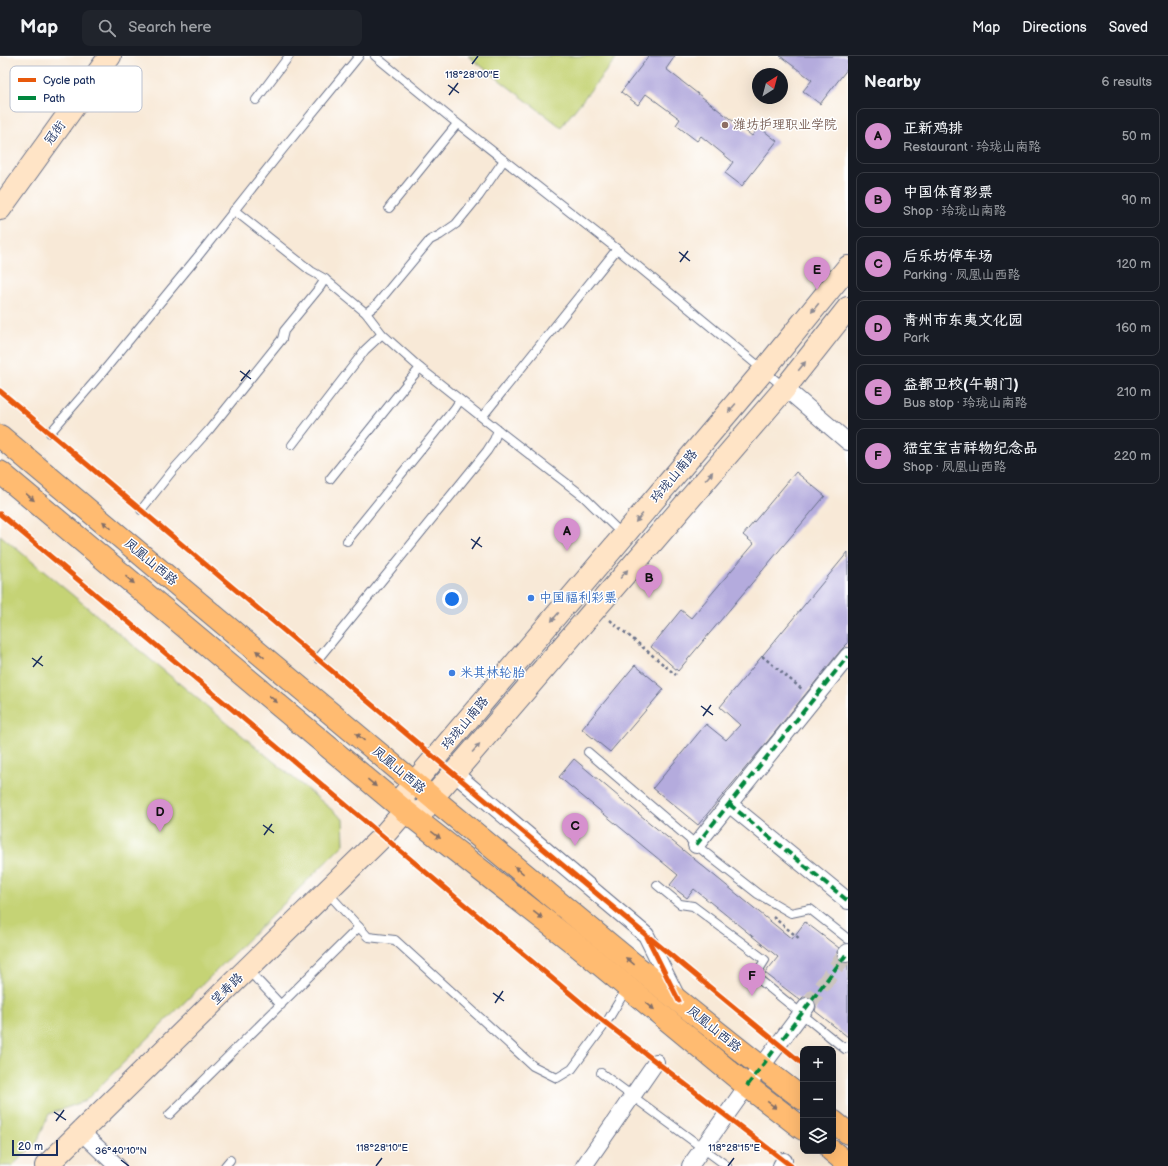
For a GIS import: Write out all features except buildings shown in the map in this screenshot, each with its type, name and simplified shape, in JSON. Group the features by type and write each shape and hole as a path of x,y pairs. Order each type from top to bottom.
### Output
{"main road":[{"name":"冠街","path":"103,66 110,56"},
{"name":"冠街","path":"0,209 70,112"},
{"name":"玲珑山南路","path":"848,267 764,370 403,796 405,811 422,813 432,798 785,388 848,308"},
{"name":"凤凰山西路","path":"0,436 432,798 679,1001 800,1097"},
{"name":"凤凰山西路","path":"0,472 405,811 574,943 747,1086 800,1127"},
{"name":"望寿路","path":"46,1166 383,836 405,811"},
{"path":"836,1124 848,1133"},
{"path":"836,1154 848,1164"}],"street":[{"path":"785,388 848,442"},
{"path":"696,845 848,656"},
{"path":"454,773 646,935 679,1001"},
{"path":"729,804 848,901"},
{"path":"690,1166 804,1010"},
{"path":"584,1166 656,1062"},
{"path":"81,1132 116,1166"}],"lane":[{"path":"256,100 289,56"},
{"path":"50,433 127,343 359,56"},
{"path":"375,56 458,124 617,248 785,388"},
{"path":"390,208 458,124"},
{"path":"366,313 376,305 430,240 456,224 479,196 504,160"},
{"path":"234,210 311,271 325,279 366,313 382,334 420,368 583,496 624,536"},
{"path":"482,417 617,248"},
{"path":"141,510 173,470 209,430 282,339 284,331 320,288 325,279"},
{"path":"292,445 365,350 382,334"},
{"path":"330,479 420,368"},
{"path":"347,540 460,400"},
{"path":"318,659 487,451 498,430"},
{"path":"588,752 696,845 758,894 791,913 810,909 847,948"},
{"path":"657,885 680,904 693,906 765,960 755,976 804,1010 845,1049 848,1046"},
{"path":"326,891 368,938 395,940 533,1066 557,1078 572,1069 606,1023 627,987"},
{"path":"169,1115 359,928"},
{"path":"247,969 281,1005"},
{"path":"601,1072 727,1166"}],"path":[{"path":"596,608 676,675"},
{"path":"762,656 813,699"},
{"path":"770,915 800,939"}],"green space":[{"path":"468,56 618,56 561,127"},
{"path":"0,535 343,819 344,844 85,1101 49,1114 37,1142 12,1166 0,1166"}],"tunnel":[{"path":"807,1006 846,954"}],"marked path":[{"path":"696,845 848,656"},
{"path":"729,804 848,901"},
{"path":"747,1086 848,952"}],"cycle path":[{"path":"0,391 646,935 679,1001"},
{"path":"0,514 598,1017 791,1166"},
{"path":"650,938 800,1062"}],"place":[{"name":"潍坊护理职业学院","path":"725,125"},
{"name":"益都卫校(午朝门)","path":"817,290"},
{"name":"正新鸡排","path":"567,551"},
{"name":"中国福利彩票","path":"531,598"},
{"name":"中国体育彩票","path":"649,598"},
{"name":"米其林轮胎","path":"452,673"},
{"name":"青州市东夷文化园","path":"160,832"},
{"name":"后乐坊停车场","path":"575,846"},
{"name":"峱宝宝吉祥物纪念品","path":"752,996"}]}
